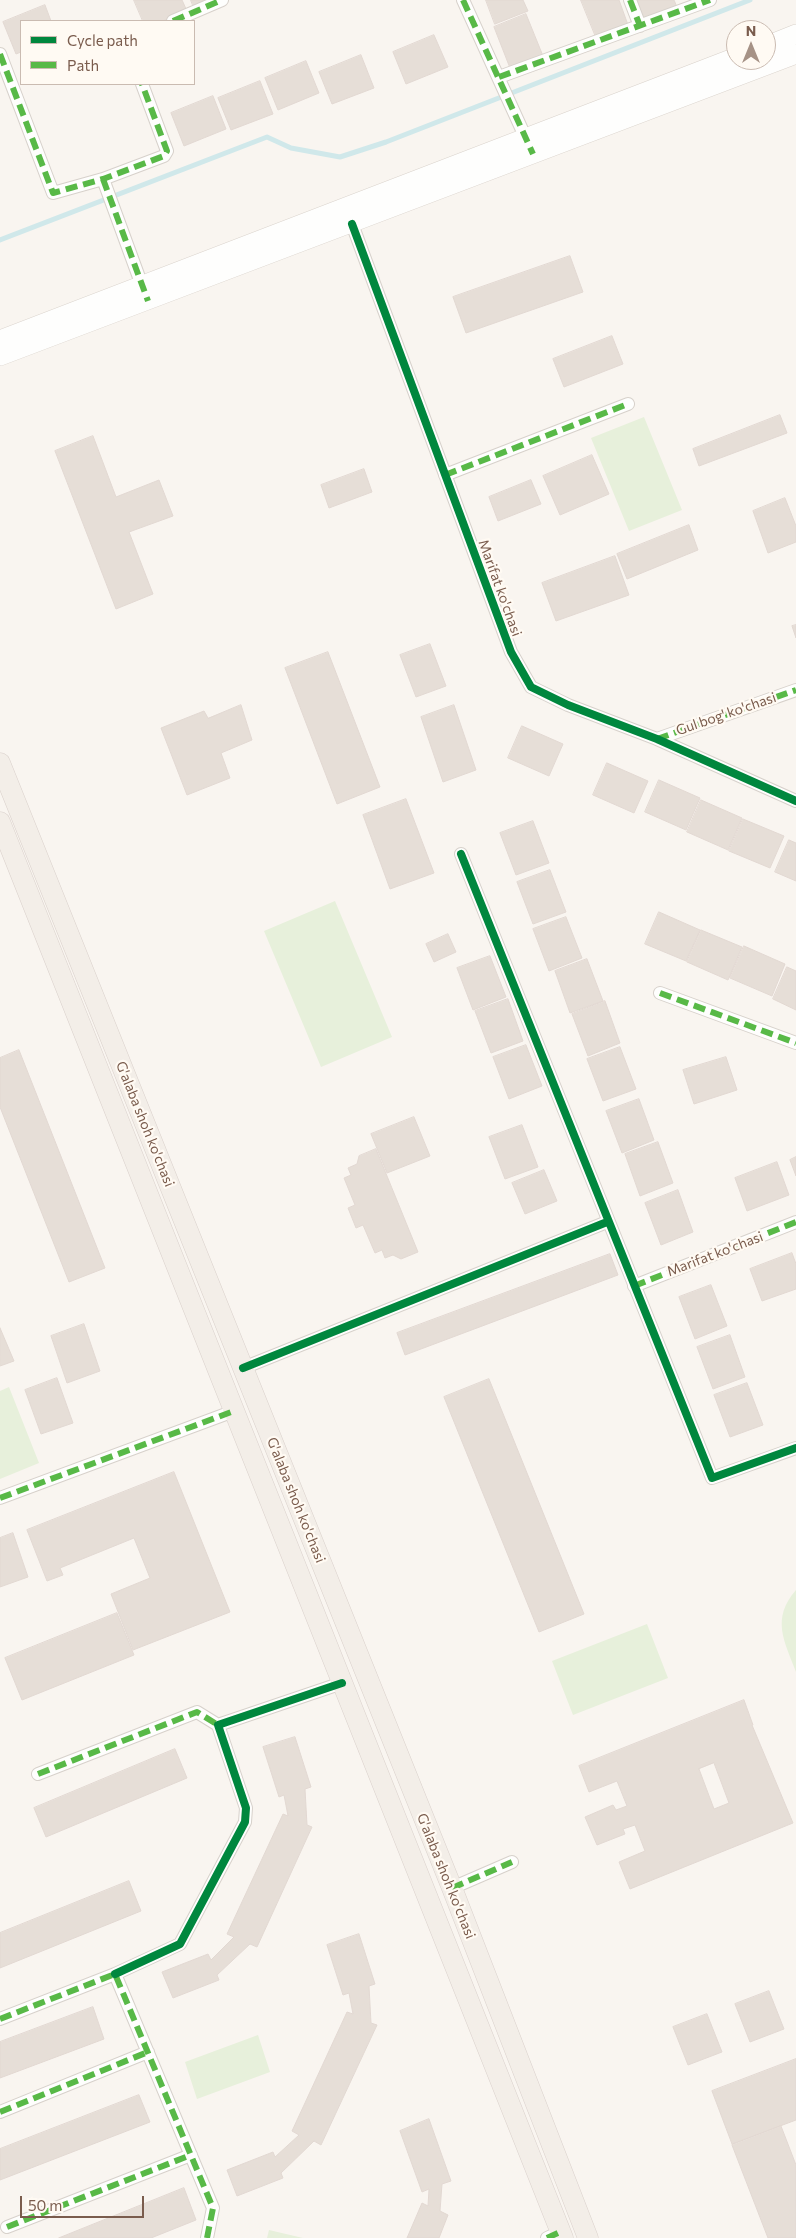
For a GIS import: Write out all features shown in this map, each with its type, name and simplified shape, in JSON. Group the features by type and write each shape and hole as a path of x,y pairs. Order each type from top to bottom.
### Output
{"main road":[{"path":"776,42 796,34"},
{"path":"0,340 352,224 796,54"},
{"path":"0,356 145,293 525,136 726,61"},
{"name":"G'alaba shoh ko'chasi","path":"0,763 452,1888 588,2238"},
{"name":"G'alaba shoh ko'chasi","path":"0,822 342,1683 557,2236"}],"street":[{"path":"175,20 222,0"},
{"path":"463,0 533,154"},
{"path":"630,0 640,26"},
{"path":"499,77 710,0"},
{"path":"0,54 52,193 103,179 164,156 167,151 142,85"},
{"path":"103,179 145,293"},
{"name":"Marifat ko'chasi","path":"352,224 511,652 532,687 568,705 657,738 796,801"},
{"path":"445,475 628,404"},
{"name":"Gul bog' ko'chasi","path":"657,738 796,690"},
{"path":"461,854 607,1222 712,1478 796,1448"},
{"path":"660,992 796,1043"},
{"path":"243,1368 607,1222"},
{"name":"Marifat ko'chasi","path":"634,1286 796,1222"},
{"path":"0,1498 234,1411"},
{"path":"218,1725 342,1683"},
{"path":"0,2019 115,1974 180,1944 245,1822 246,1808 218,1725 196,1712 38,1774"},
{"path":"452,1888 512,1862"},
{"path":"115,1974 213,2208 207,2238"},
{"path":"0,2112 148,2052"},
{"path":"7,2227 191,2155"}],"green space":[{"path":"644,417 682,510 629,531 591,438"},
{"path":"335,901 392,1037 321,1067 264,931"},
{"path":"9,1387 39,1463 0,1479 0,1391"},
{"path":"796,1590 796,1672 784,1640 782,1620 788,1601"},
{"path":"647,1624 668,1678 573,1715 552,1661"},
{"path":"258,2035 270,2072 197,2099 185,2062"},
{"path":"269,2230 303,2238 267,2238"}],"building":[{"path":"134,0 182,0 187,11 165,20 143,20"},
{"path":"191,0 214,0 194,8"},
{"path":"486,0 523,0 528,11 495,24"},
{"path":"581,0 619,0 628,25 596,37"},
{"path":"637,0 674,0 677,7 644,19"},
{"path":"45,5 51,20 20,20 20,52 16,54 3,22"},
{"path":"526,14 543,56 510,68 494,27"},
{"path":"434,35 448,67 406,84 393,52"},
{"path":"361,55 374,88 332,104 319,72"},
{"path":"306,61 319,93 278,110 265,78"},
{"path":"260,81 273,114 231,130 218,98"},
{"path":"213,96 226,129 184,146 171,113"},
{"path":"570,256 583,292 466,333 453,297"},
{"path":"612,336 623,364 564,387 553,359"},
{"path":"780,415 787,433 699,466 693,449"},
{"path":"93,436 116,497 159,480 173,516 129,532 153,594 116,609 55,451"},
{"path":"592,455 609,494 560,515 543,476"},
{"path":"364,469 372,492 329,508 321,485"},
{"path":"531,480 541,504 498,521 489,497"},
{"path":"785,498 796,526 796,542 768,553 753,511"},
{"path":"689,525 698,550 627,579 617,554"},
{"path":"615,556 629,595 556,621 542,583"},
{"path":"796,625 796,638 792,626"},
{"path":"430,644 446,686 416,697 400,655"},
{"path":"328,652 380,787 337,804 285,668"},
{"path":"241,705 252,740 221,753 230,778 187,795 161,728 204,711 208,718"},
{"path":"454,705 476,770 443,782 421,717"},
{"path":"522,726 563,744 549,776 508,758"},
{"path":"607,763 648,781 634,813 593,795"},
{"path":"659,780 700,798 686,830 645,812"},
{"path":"406,799 434,873 390,889 363,815"},
{"path":"701,800 742,818 728,850 687,832"},
{"path":"743,819 784,836 770,868 729,851"},
{"path":"533,821 549,863 516,875 500,833"},
{"path":"789,840 796,843 796,881 775,872"},
{"path":"550,870 566,912 533,924 517,882"},
{"path":"659,912 700,930 686,961 645,944"},
{"path":"566,917 582,958 549,971 533,929"},
{"path":"701,930 742,947 728,980 687,962"},
{"path":"448,934 456,952 434,962 426,944"},
{"path":"744,946 785,964 772,996 730,978"},
{"path":"490,956 506,997 473,1010 457,968"},
{"path":"587,959 603,1001 570,1013 555,971"},
{"path":"787,967 796,971 796,1010 773,999"},
{"path":"508,999 523,1041 491,1053 475,1011"},
{"path":"605,1001 620,1043 588,1056 572,1014"},
{"path":"526,1045 542,1086 509,1099 493,1057"},
{"path":"620,1047 636,1089 603,1101 587,1059"},
{"path":"19,1050 105,1268 69,1282 0,1107 0,1058"},
{"path":"726,1057 737,1090 694,1104 683,1070"},
{"path":"639,1099 654,1140 622,1153 606,1111"},
{"path":"414,1117 430,1156 387,1173 371,1134"},
{"path":"522,1125 538,1167 505,1179 489,1137"},
{"path":"658,1142 673,1183 640,1196 625,1154"},
{"path":"376,1149 418,1252 401,1259 393,1255 385,1258 382,1250 375,1253 363,1225 356,1228 348,1208 355,1205 344,1178 351,1175 348,1168 357,1164 359,1156"},
{"path":"796,1157 796,1176 790,1160"},
{"path":"777,1162 789,1195 747,1211 735,1178"},
{"path":"544,1170 557,1201 525,1214 512,1183"},
{"path":"678,1190 693,1232 661,1245 645,1203"},
{"path":"792,1253 796,1264 796,1289 762,1301 750,1269"},
{"path":"610,1254 618,1275 405,1355 397,1333"},
{"path":"711,1285 727,1326 695,1339 679,1297"},
{"path":"84,1324 100,1371 67,1383 51,1336"},
{"path":"0,1328 14,1361 0,1366"},
{"path":"730,1335 745,1377 713,1389 697,1347"},
{"path":"57,1378 73,1423 41,1434 25,1390"},
{"path":"489,1379 584,1614 539,1632 444,1397"},
{"path":"747,1383 763,1425 730,1437 714,1395"},
{"path":"174,1472 230,1612 133,1650 111,1594 150,1578 134,1538 60,1568 63,1575 47,1581 27,1530"},
{"path":"13,1533 28,1577 0,1587 0,1538"},
{"path":"117,1613 134,1655 22,1700 5,1658"},
{"path":"744,1700 752,1725 793,1823 630,1889 619,1862 645,1851 635,1825 623,1829 625,1834 597,1845 585,1817 613,1805 616,1810 627,1806 617,1781 589,1792 579,1766","holes":["714,1763 729,1803 714,1809 699,1769"]},
{"path":"295,1737 311,1787 305,1789 307,1825 312,1827 257,1947 250,1944 217,1975 219,1980 173,1998 162,1972 208,1954 211,1960 234,1937 227,1934 283,1814 288,1816 284,1795 279,1797 263,1747"},
{"path":"175,1749 187,1778 46,1837 34,1808"},
{"path":"129,1881 141,1911 0,1968 0,1933"},
{"path":"359,1934 375,1984 369,1986 371,2023 377,2025 321,2145 314,2141 281,2173 283,2178 237,2196 227,2170 273,2152 275,2157 299,2135 292,2131 347,2012 353,2014 349,1993 343,1995 327,1945"},
{"path":"769,1991 784,2029 750,2042 735,2004"},
{"path":"93,2007 104,2039 0,2078 0,2042"},
{"path":"707,2014 722,2052 688,2065 673,2027"},
{"path":"796,2059 796,2120 732,2144 712,2091"},
{"path":"139,2095 150,2122 0,2180 0,2149"},
{"path":"429,2119 451,2181 442,2184 440,2211 448,2215 439,2238 407,2238 422,2203 428,2206 429,2189 422,2192 400,2131"},
{"path":"781,2126 796,2165 796,2238 768,2238 732,2145"},
{"path":"184,2188 196,2220 151,2238 59,2238"}],"waterway":[{"path":"0,240 267,137 291,148 340,157 386,142 750,0"}],"marked path":[{"path":"175,20 222,0"},
{"path":"463,0 533,154"},
{"path":"630,0 640,26"},
{"path":"499,77 710,0"},
{"path":"0,54 53,193 103,179 164,156 167,151 142,85"},
{"path":"103,179 148,301"},
{"path":"445,475 628,404"},
{"path":"657,739 796,690"},
{"path":"660,993 796,1043"},
{"path":"634,1286 796,1222"},
{"path":"0,1498 234,1411"},
{"path":"38,1774 197,1712 218,1725"},
{"path":"452,1888 512,1862"},
{"path":"0,2019 115,1974 213,2208 207,2238"},
{"path":"0,2112 148,2052"},
{"path":"7,2227 191,2155"},
{"path":"547,2238 560,2232"}],"cycle path":[{"path":"352,224 511,652 531,687 568,705 657,739 796,801"},
{"path":"461,854 712,1478 796,1448"},
{"path":"243,1368 607,1222"},
{"path":"115,1974 180,1944 245,1822 246,1808 218,1725 342,1683"}]}
